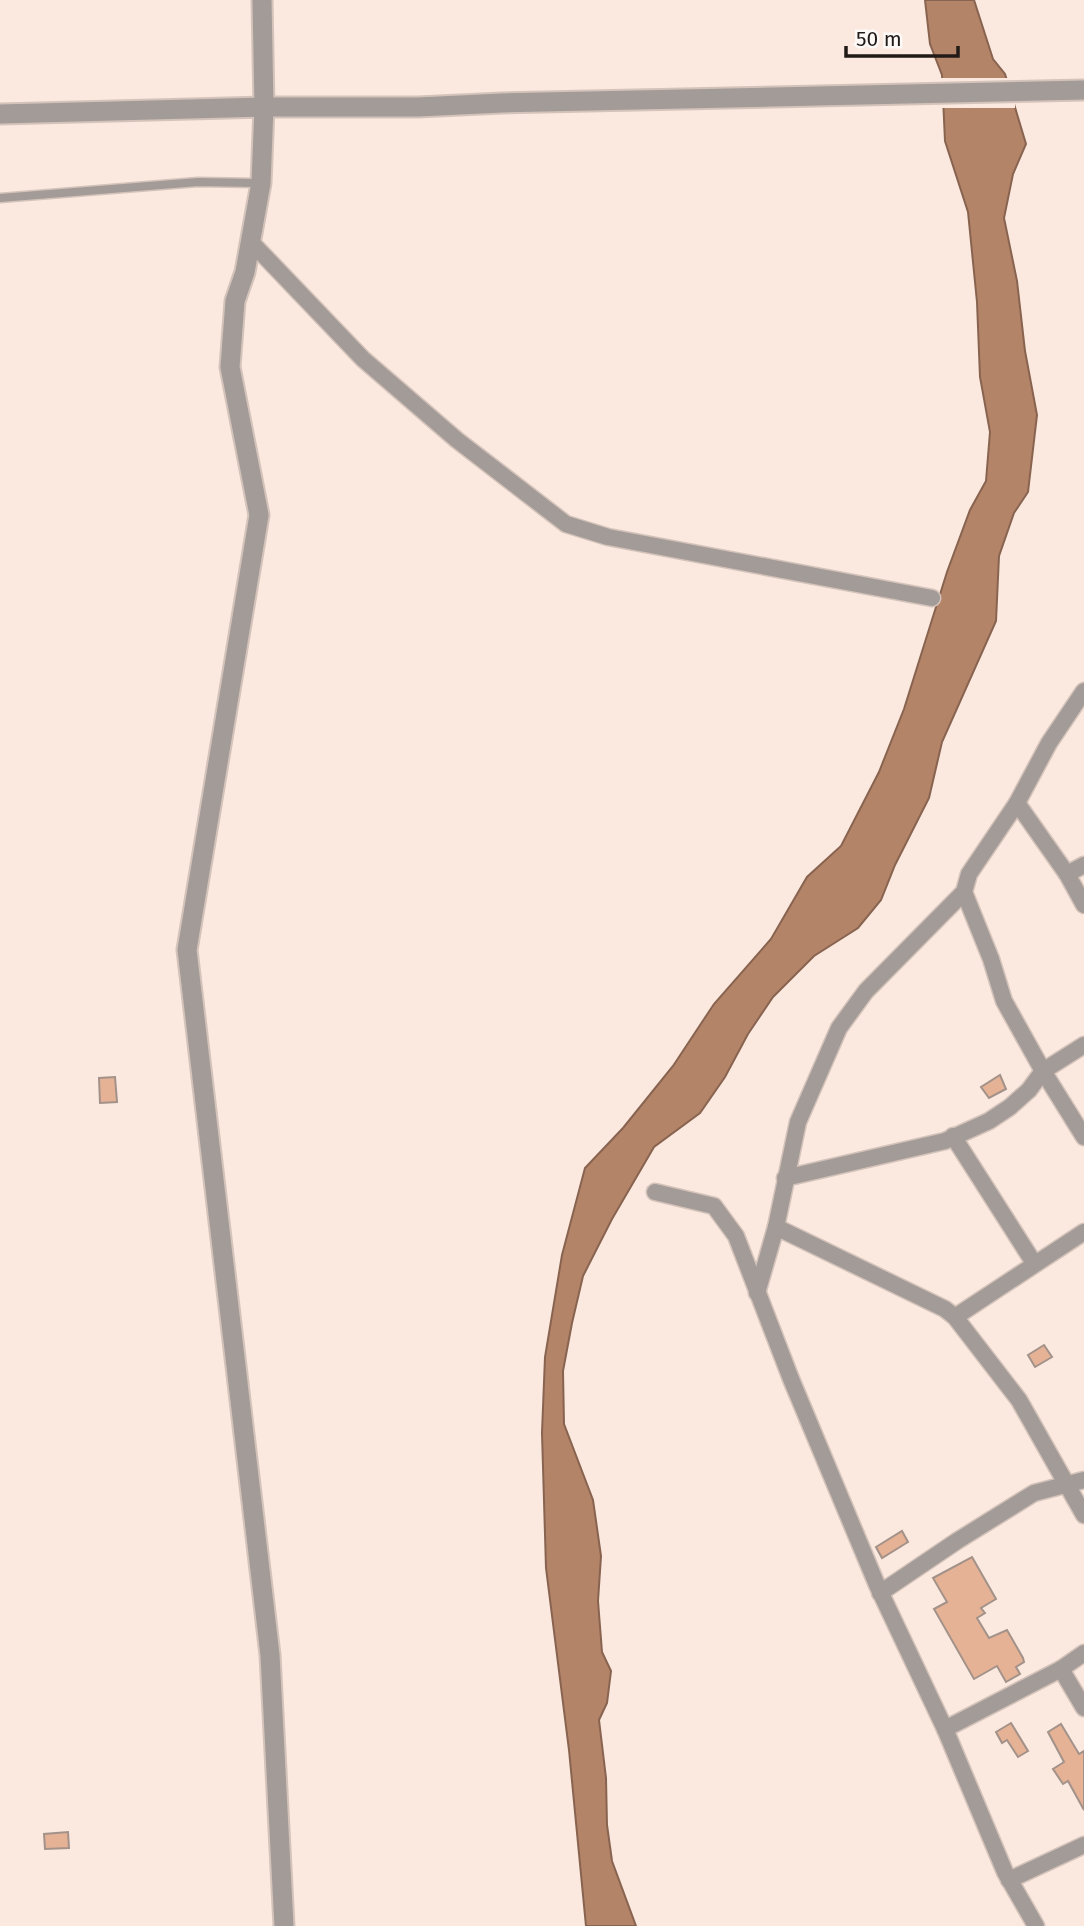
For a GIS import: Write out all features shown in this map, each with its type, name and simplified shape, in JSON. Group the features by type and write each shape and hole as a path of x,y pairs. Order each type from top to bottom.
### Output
{"street":[{"path":"262,0 264,107 261,183 245,272 235,301 230,367 259,515 187,950 270,1655 284,1926"},
{"path":"0,114 264,107 418,107 1084,90"},
{"path":"251,242 363,359 457,440 566,524 608,537 932,598"},
{"path":"757,1293 776,1227 798,1122 839,1028 866,991 964,892 969,874 1017,803 1049,743 1084,691"},
{"path":"1017,803 1067,874 1084,905"},
{"path":"1067,874 1084,864"},
{"path":"964,892 991,959 1004,1001 1084,1137"},
{"path":"785,1178 927,1147 989,1121 1030,1090 1043,1071 1084,1045"},
{"path":"953,1136 1034,1263"},
{"path":"655,1192 714,1206 736,1236 880,1593 944,1729 1009,1881 1036,1926"},
{"path":"776,1227 945,1309 955,1317 1019,1400 1084,1515"},
{"path":"955,1317 1084,1232"},
{"path":"880,1593 1034,1493 1084,1480"},
{"path":"944,1729 1061,1669 1084,1653"},
{"path":"1061,1669 1084,1708"},
{"path":"1009,1881 1084,1845"}],"lane":[{"path":"0,198 198,182 261,183"}],"shaded area":[{"path":"925,0 974,0 993,59 1005,74 1026,144 1013,174 1004,218 1017,281 1025,351 1037,415 1028,492 1014,513 999,556 996,621 942,742 929,798 895,865 881,900 858,928 814,956 773,997 700,1113 654,1147 583,1276 563,1371 564,1424 593,1500 601,1556 598,1601 602,1652 611,1671 607,1703 599,1720 606,1778 607,1825 612,1861 636,1926 586,1926 569,1750 546,1568 542,1433 545,1357 562,1255 585,1168 623,1128 673,1066 714,1004 771,939 807,877 841,846 879,772 904,709 947,572 970,510 986,481 990,432 980,377 977,302 968,212 945,141 942,75 930,44"}],"pier":[{"path":"939,78 1009,78 1015,95 1015,108 939,108"}],"building":[{"path":"1000,1075 1006,1089 989,1098 981,1087"},
{"path":"115,1077 117,1102 100,1103 99,1078"},
{"path":"1044,1345 1052,1357 1035,1367 1028,1355"},
{"path":"902,1531 908,1542 882,1558 876,1547"},
{"path":"972,1557 996,1599 981,1608 985,1613 977,1618 989,1638 1007,1630 1023,1658 1024,1662 1016,1667 1020,1674 1006,1682 997,1666 974,1679 934,1609 947,1602 933,1578"},
{"path":"1011,1723 1028,1751 1018,1757 1007,1740 1002,1743 996,1732"},
{"path":"1061,1724 1079,1754 1084,1751 1084,1810 1068,1781 1063,1784 1053,1769 1064,1762 1048,1732"},
{"path":"68,1832 69,1848 45,1849 44,1834"}]}
